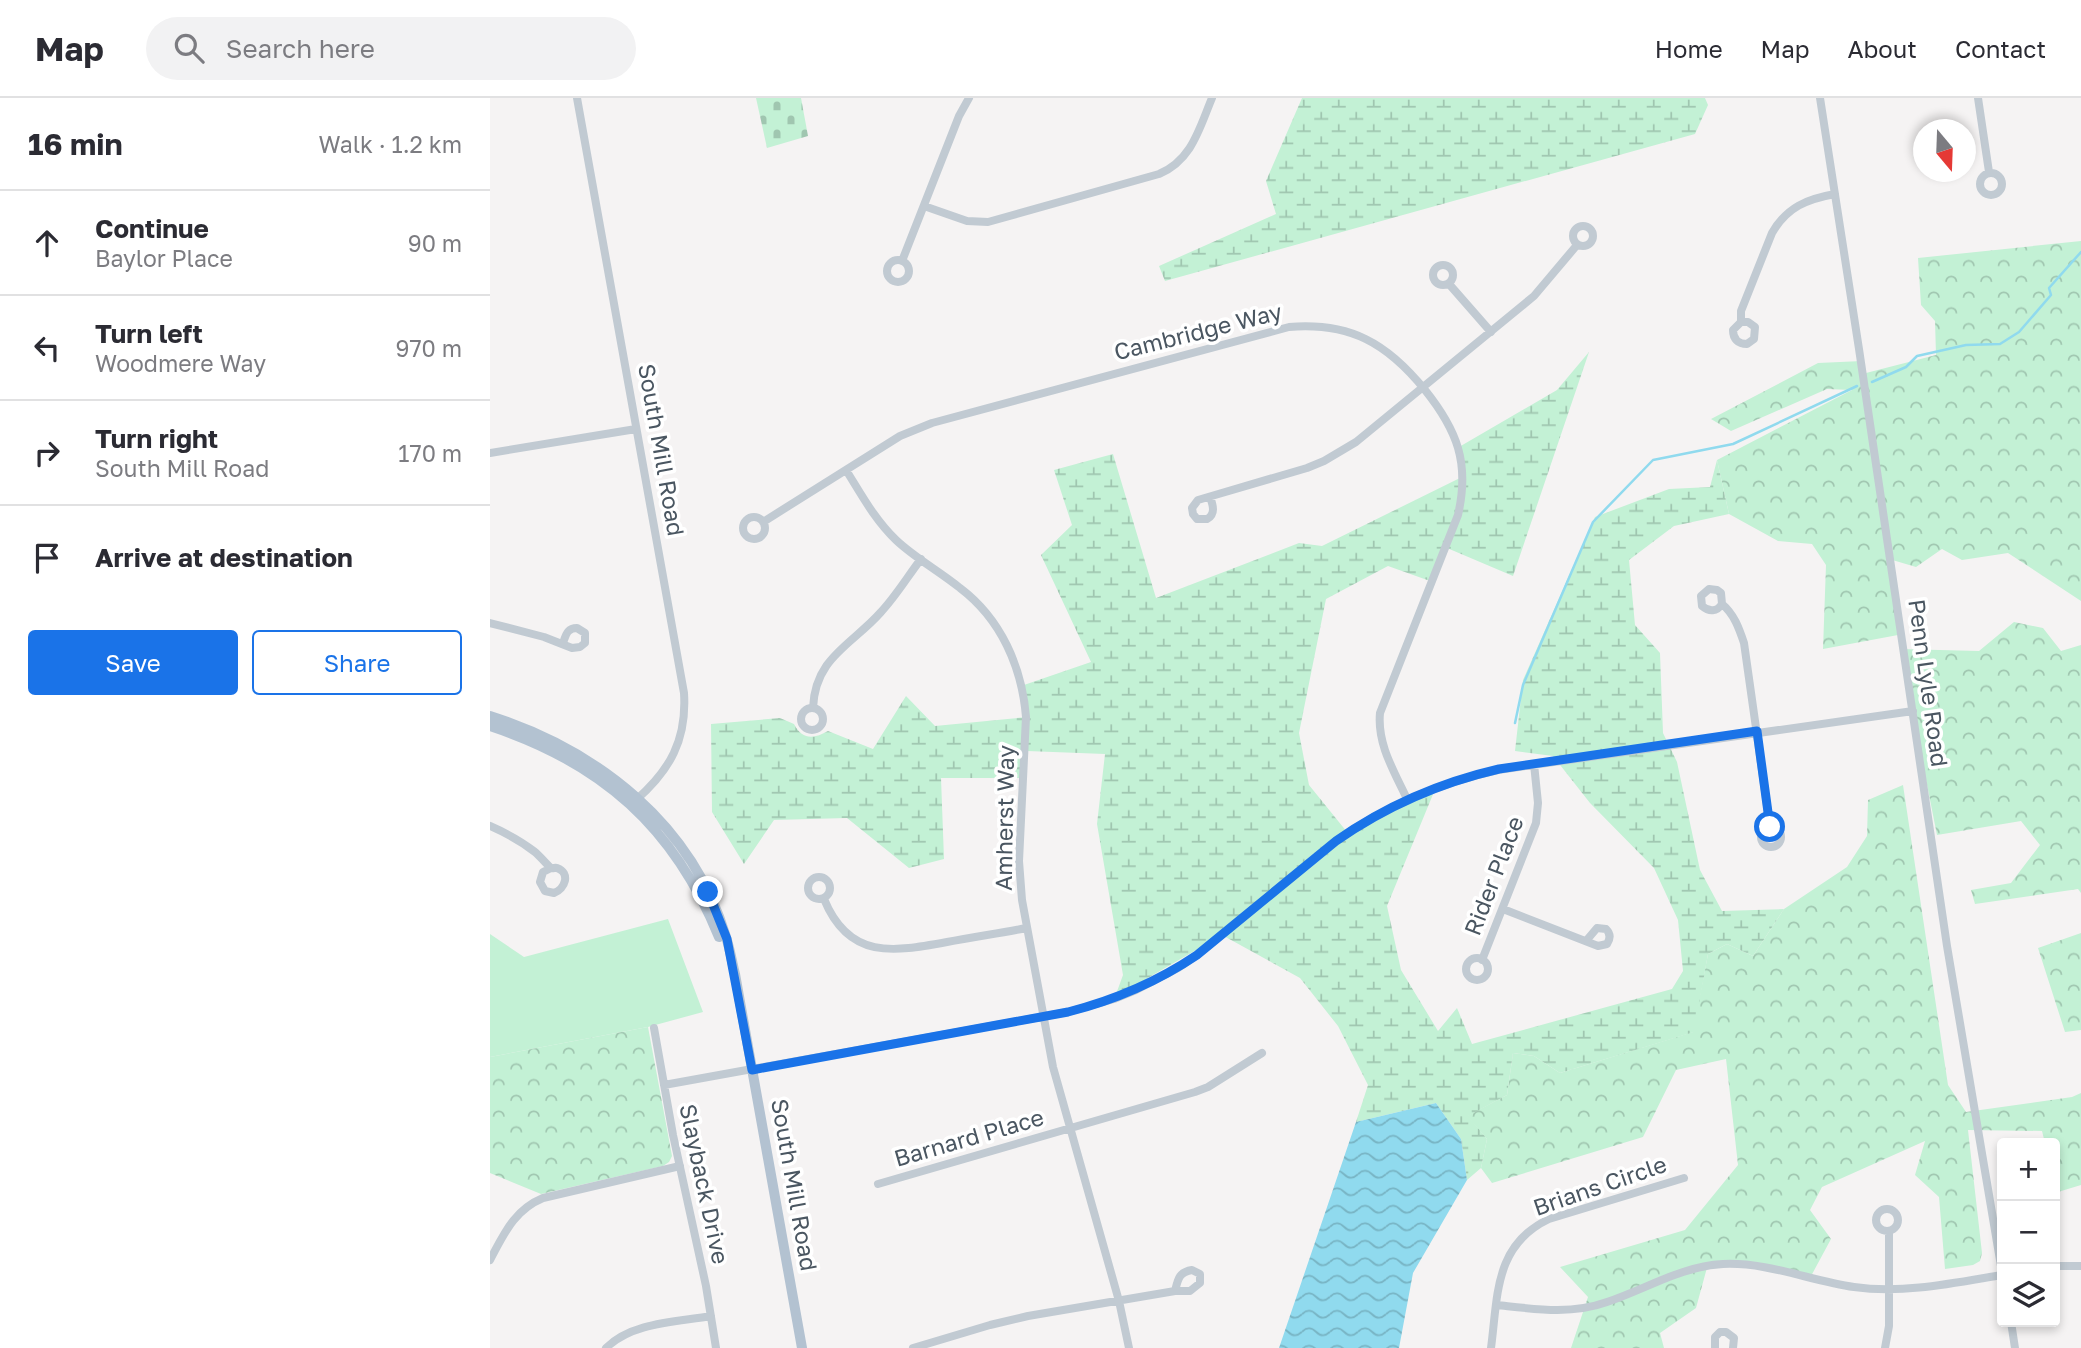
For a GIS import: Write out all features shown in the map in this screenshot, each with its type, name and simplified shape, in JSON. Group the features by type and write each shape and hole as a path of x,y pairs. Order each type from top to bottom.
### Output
{"main road":[{"path":"490,716 569,748 606,772 635,801"},
{"path":"490,726 526,738 565,757 635,801"},
{"name":"South Mill Road","path":"635,801 662,821 681,847 708,892 727,939 802,1348"}],"street":[{"name":"South Mill Road","path":"577,98 684,693 681,735 670,761 635,801"},
{"path":"902,261 959,116 969,98"},
{"path":"924,206 967,221 988,222 1159,174 1176,165 1191,149 1212,98"},
{"name":"Penn Lyle Road","path":"1820,98 1962,1041 2000,1264"},
{"path":"1978,98 1989,172"},
{"path":"1741,322 1741,311 1778,222 1804,201 1835,194"},
{"path":"1210,497 1307,468 1356,442 1534,296 1577,245"},
{"path":"1449,284 1491,332"},
{"name":"Cambridge Way","path":"763,523 900,436 932,422 1289,327 1329,328 1367,339 1407,368 1443,413 1452,429 1461,457 1463,484 1458,515 1380,713 1382,744 1406,799"},
{"path":"490,453 635,429"},
{"name":"Amherst Way","path":"846,470 897,541 963,590 989,616 1008,647 1021,681 1026,726 1019,872 1027,928 1053,1068 1119,1301 1129,1348"},
{"path":"813,708 819,678 831,658 883,610 922,559"},
{"path":"1722,604 1730,610 1744,643 1770,827"},
{"path":"490,623 563,643"},
{"path":"664,1085 1043,1017 1114,999 1178,968 1197,955 1358,826 1428,789 1470,776 1534,764 1913,710"},
{"name":"Rider Place","path":"1482,960 1536,823 1538,803 1534,764"},
{"path":"490,826 526,844 551,868"},
{"path":"824,899 834,918 849,934 881,949 904,950 1027,928"},
{"path":"1503,909 1586,941"},
{"name":"Slayback Drive","path":"654,1028 716,1348"},
{"name":"Barnard Place","path":"878,1184 1195,1092 1208,1087 1262,1053"},
{"path":"490,1260 510,1223 533,1202 680,1166"},
{"name":"Brians Circle","path":"1491,1348 1500,1280 1507,1258 1520,1238 1549,1219 1684,1178"},
{"path":"1885,1348 1889,1326 1889,1231"},
{"path":"1497,1305 1555,1311 1590,1307 1689,1270 1723,1264 1757,1266 1850,1286 1889,1289 1923,1287 1997,1274"},
{"path":"2060,1266 2081,1266"},
{"path":"913,1348 990,1325 1175,1291"},
{"path":"606,1348 620,1337 640,1328 711,1316"},
{"path":"2012,1327 2015,1348"},
{"path":"1716,1348 1715,1337 1720,1332 1726,1332 1734,1338 1733,1348"}],"green space":[{"path":"756,98 801,98 808,136 767,148"},
{"path":"1302,98 1705,98 1708,105 1695,134 1165,281 1159,266 1276,214 1266,181"},
{"path":"2081,241 2081,601 2008,553 1962,560 1942,549 1916,567 1889,559 1898,635 1823,649 1826,565 1812,544 1778,541 1729,514 1717,460 1852,390 1827,389 1731,431 1711,419 1818,363 1862,361 1866,373 1936,355 1935,321 1921,305 1918,258"},
{"path":"1589,352 1513,576 1447,548 1430,581 1388,566 1326,599 1299,733 1309,785 1347,832 1436,787 1387,906 1401,970 1438,1031 1457,1008 1472,1044 1672,989 1683,971 1678,920 1654,868 1590,803 1553,756 1515,751 1523,680 1595,517 1669,489 1710,487 1717,460 1729,514 1674,526 1629,560 1635,625 1660,653 1663,733 1677,762 1700,870 1722,911 1784,909 1753,956 1727,944 1708,954 1694,1032 1560,1073 1534,1056 1513,1053 1507,1095 1468,1116 1487,1139 1481,1168 1467,1180 1461,1139 1436,1103 1356,1122 1368,1085 1338,1026 1300,978 1222,935 1115,997 1123,975 1097,824 1105,754 1027,751 1025,778 941,778 944,859 909,868 847,818 774,820 744,864 712,812 711,724 780,718 794,724 805,735 813,737 828,731 873,749 906,696 935,726 1027,717 1021,686 1091,662 1041,555 1072,525 1054,470 1113,454 1156,598 1299,543 1322,546 1462,477 1459,447 1557,390"},
{"path":"2014,622 2043,628 2061,651 2081,645 2081,893 2078,889 1975,904 1971,890 2011,883 2040,845 2021,821 1937,835 1900,649 1979,651"},
{"path":"1903,785 1948,1085 1966,1112 2072,1097 2081,1093 2081,1185 2060,1191 2060,1138 2044,1138 2042,1131 1968,1130 1982,1253 1980,1261 1973,1265 1945,1269 1939,1197 1915,1175 1925,1141 1822,1187 1810,1210 1831,1239 1810,1278 1754,1265 1708,1264 1696,1308 1660,1333 1664,1348 1571,1348 1588,1297 1560,1267 1685,1230 1738,1165 1726,1059 1676,1070 1643,1137 1492,1183 1481,1168 1487,1139 1467,1116 1507,1095 1513,1053 1534,1056 1560,1073 1693,1032 1708,954 1727,944 1753,956 1784,909 1847,867 1867,836 1868,800"},
{"path":"668,919 703,1012 648,1027 490,1057 490,934 524,957"},
{"path":"2081,933 2081,1030 2065,1032 2038,948"},
{"path":"648,1027 672,1156 669,1162 663,1166 541,1194 490,1173 490,1057"}],"water":[{"path":"1436,1103 1461,1139 1467,1180 1413,1273 1399,1348 1279,1348 1356,1122"}],"waterway":[{"path":"1872,382 1906,367 1917,356 1966,345 2000,344 2019,332 2051,295 2049,288 2081,252"},
{"path":"1515,723 1523,685 1593,522 1653,460 1733,444 1857,386"}],"route":[{"path":"708,892 727,939 752,1070 1068,1012 1114,999 1157,980 1197,955 1336,841 1381,812 1428,789 1499,769 1757,731 1770,827"}]}
